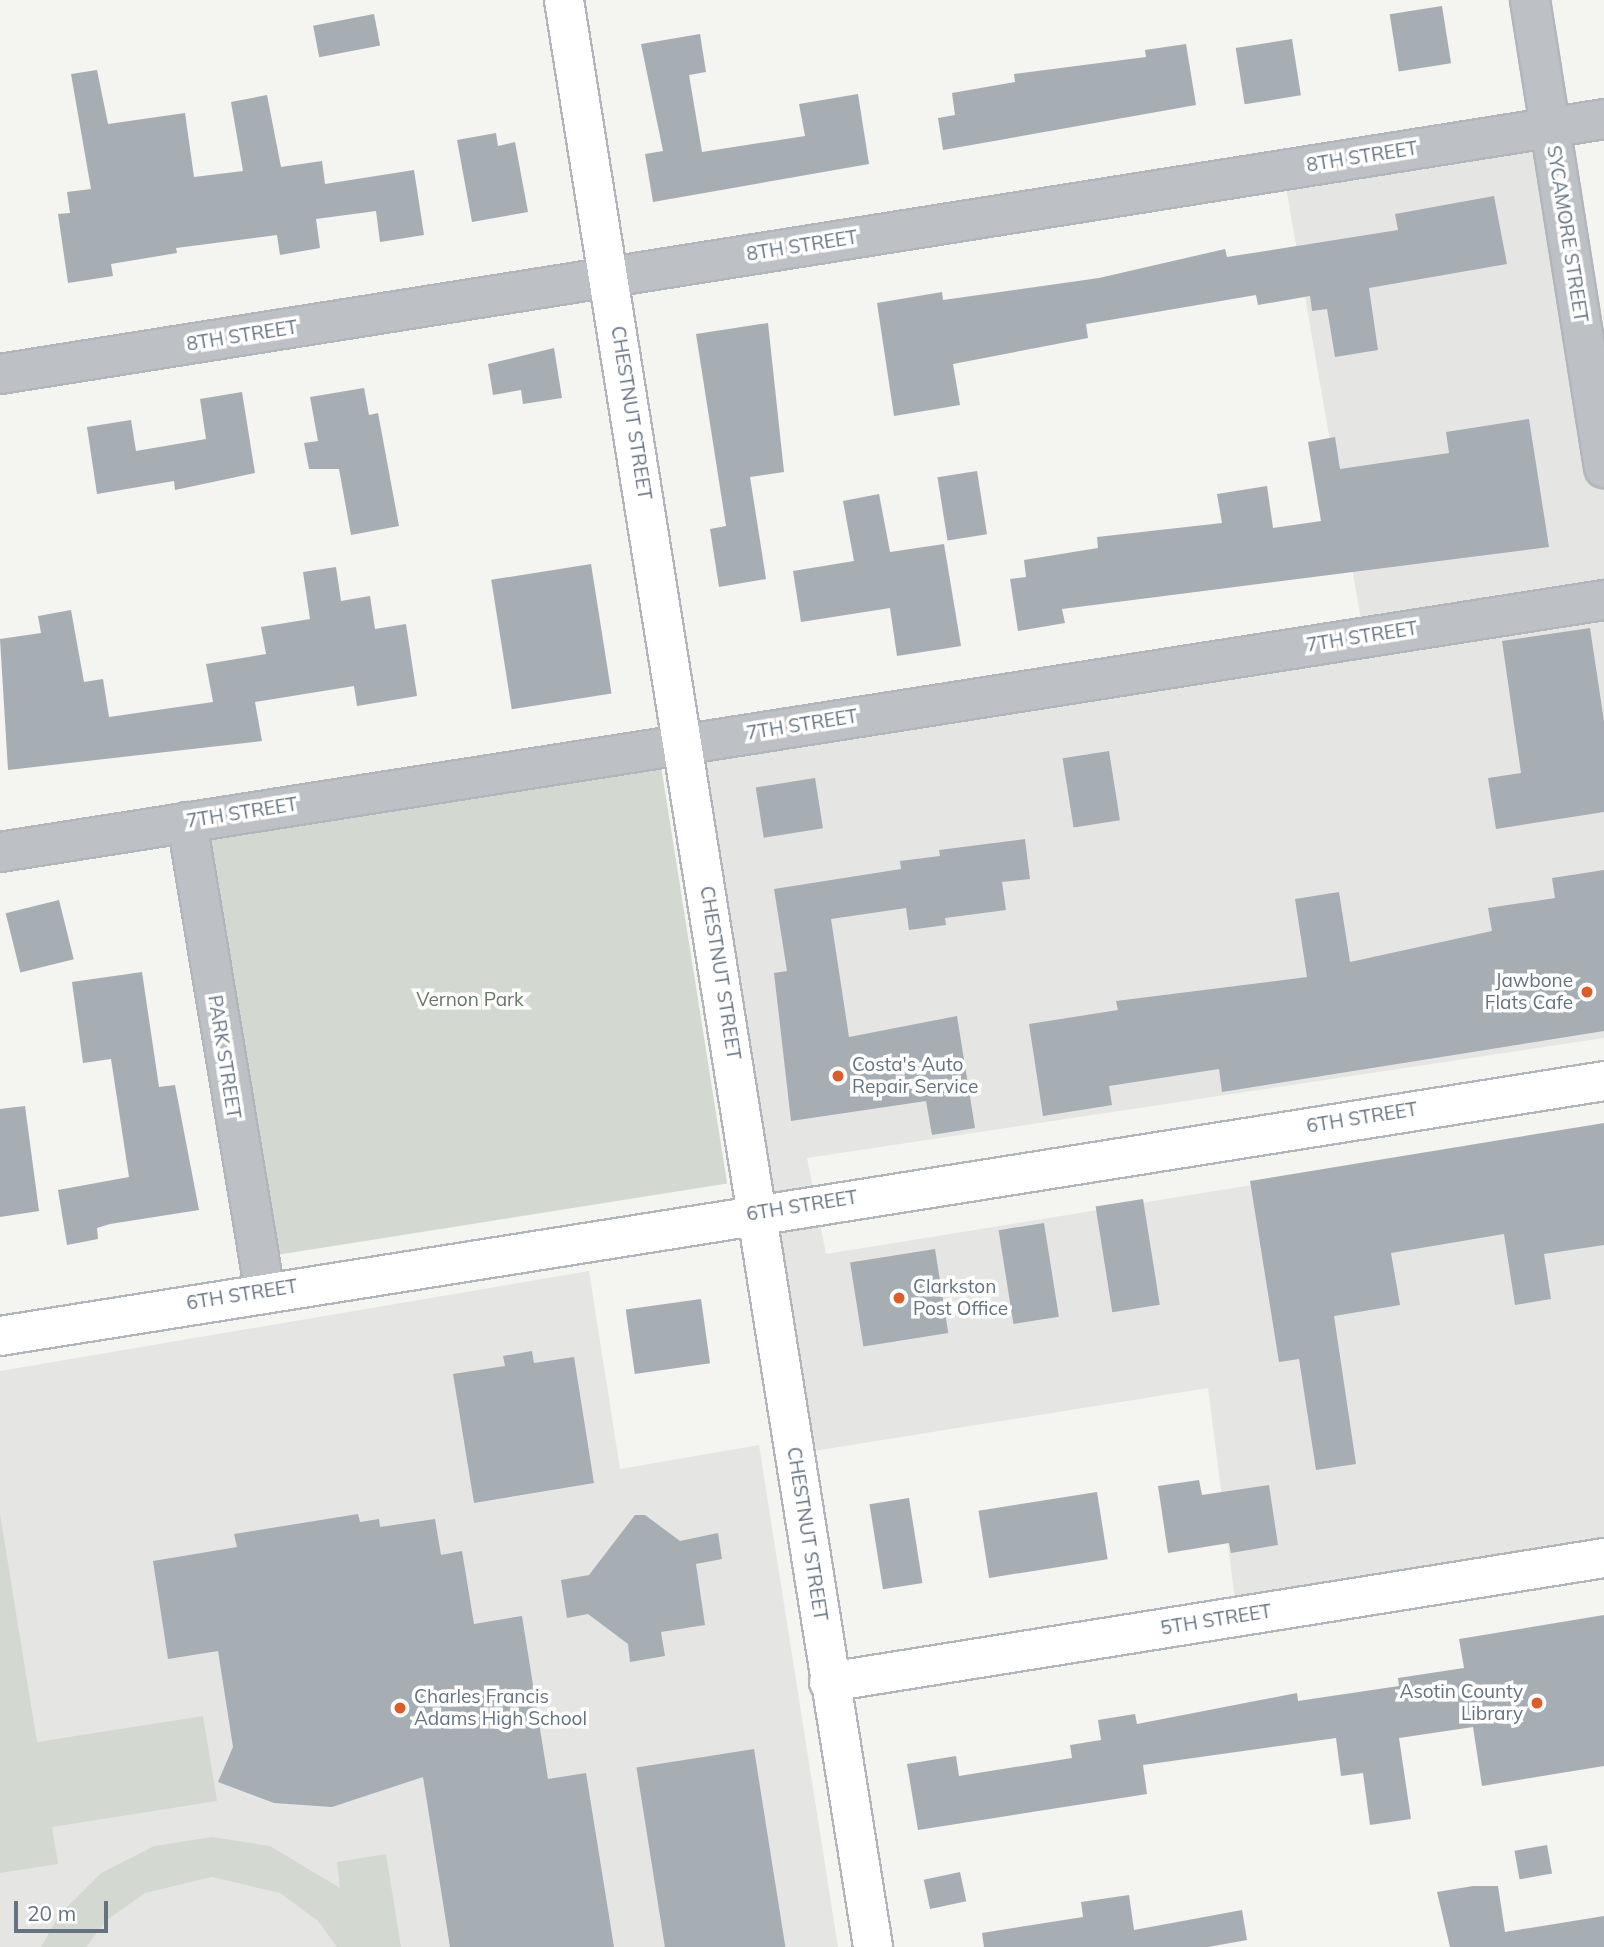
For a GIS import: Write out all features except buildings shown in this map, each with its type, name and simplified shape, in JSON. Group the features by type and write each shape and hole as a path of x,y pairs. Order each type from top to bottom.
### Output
{"street":[{"name":"CHESTNUT STREET","path":"564,0 759,1212 829,1682 873,1947"},
{"name":"SYCAMORE STREET","path":"1530,0 1604,468"},
{"name":"8TH STREET","path":"0,374 1604,119"},
{"name":"7TH STREET","path":"0,852 1604,600"},
{"name":"PARK STREET","path":"187,822 265,1292"},
{"name":"6TH STREET","path":"0,1336 759,1212 1604,1080"},
{"name":"5TH STREET","path":"829,1682 1604,1558"}],"shaded area":[{"path":"1550,128 1604,468 1604,1038 807,1158 826,1254 1604,1128 1604,1558 1237,1616 1208,1388 795,1454 683,743 1364,637 1283,170"},
{"name":"Charles Francis Adams High School","path":"589,1271 620,1469 759,1445 838,1947 0,1947 0,1371"}],"green space":[{"name":"Vernon Park","path":"658,747 727,1184 256,1258 187,822"},
{"path":"0,1514 37,1742 203,1716 217,1801 52,1827 58,1864 0,1873"},
{"path":"212,1837 270,1846 340,1888 337,1862 386,1854 401,1947 337,1947 318,1921 280,1893 212,1877 145,1893 107,1920 86,1947 41,1947 59,1915 101,1873 154,1846"}],"place":[{"name":"Jawbone Flats Cafe","path":"1587,992"},
{"name":"Costa's Auto Repair Service","path":"838,1076"},
{"name":"Clarkston Post Office","path":"899,1298"},
{"name":"Asotin County Library","path":"1537,1703"},
{"name":"Charles Francis Adams High School","path":"400,1708"}]}
